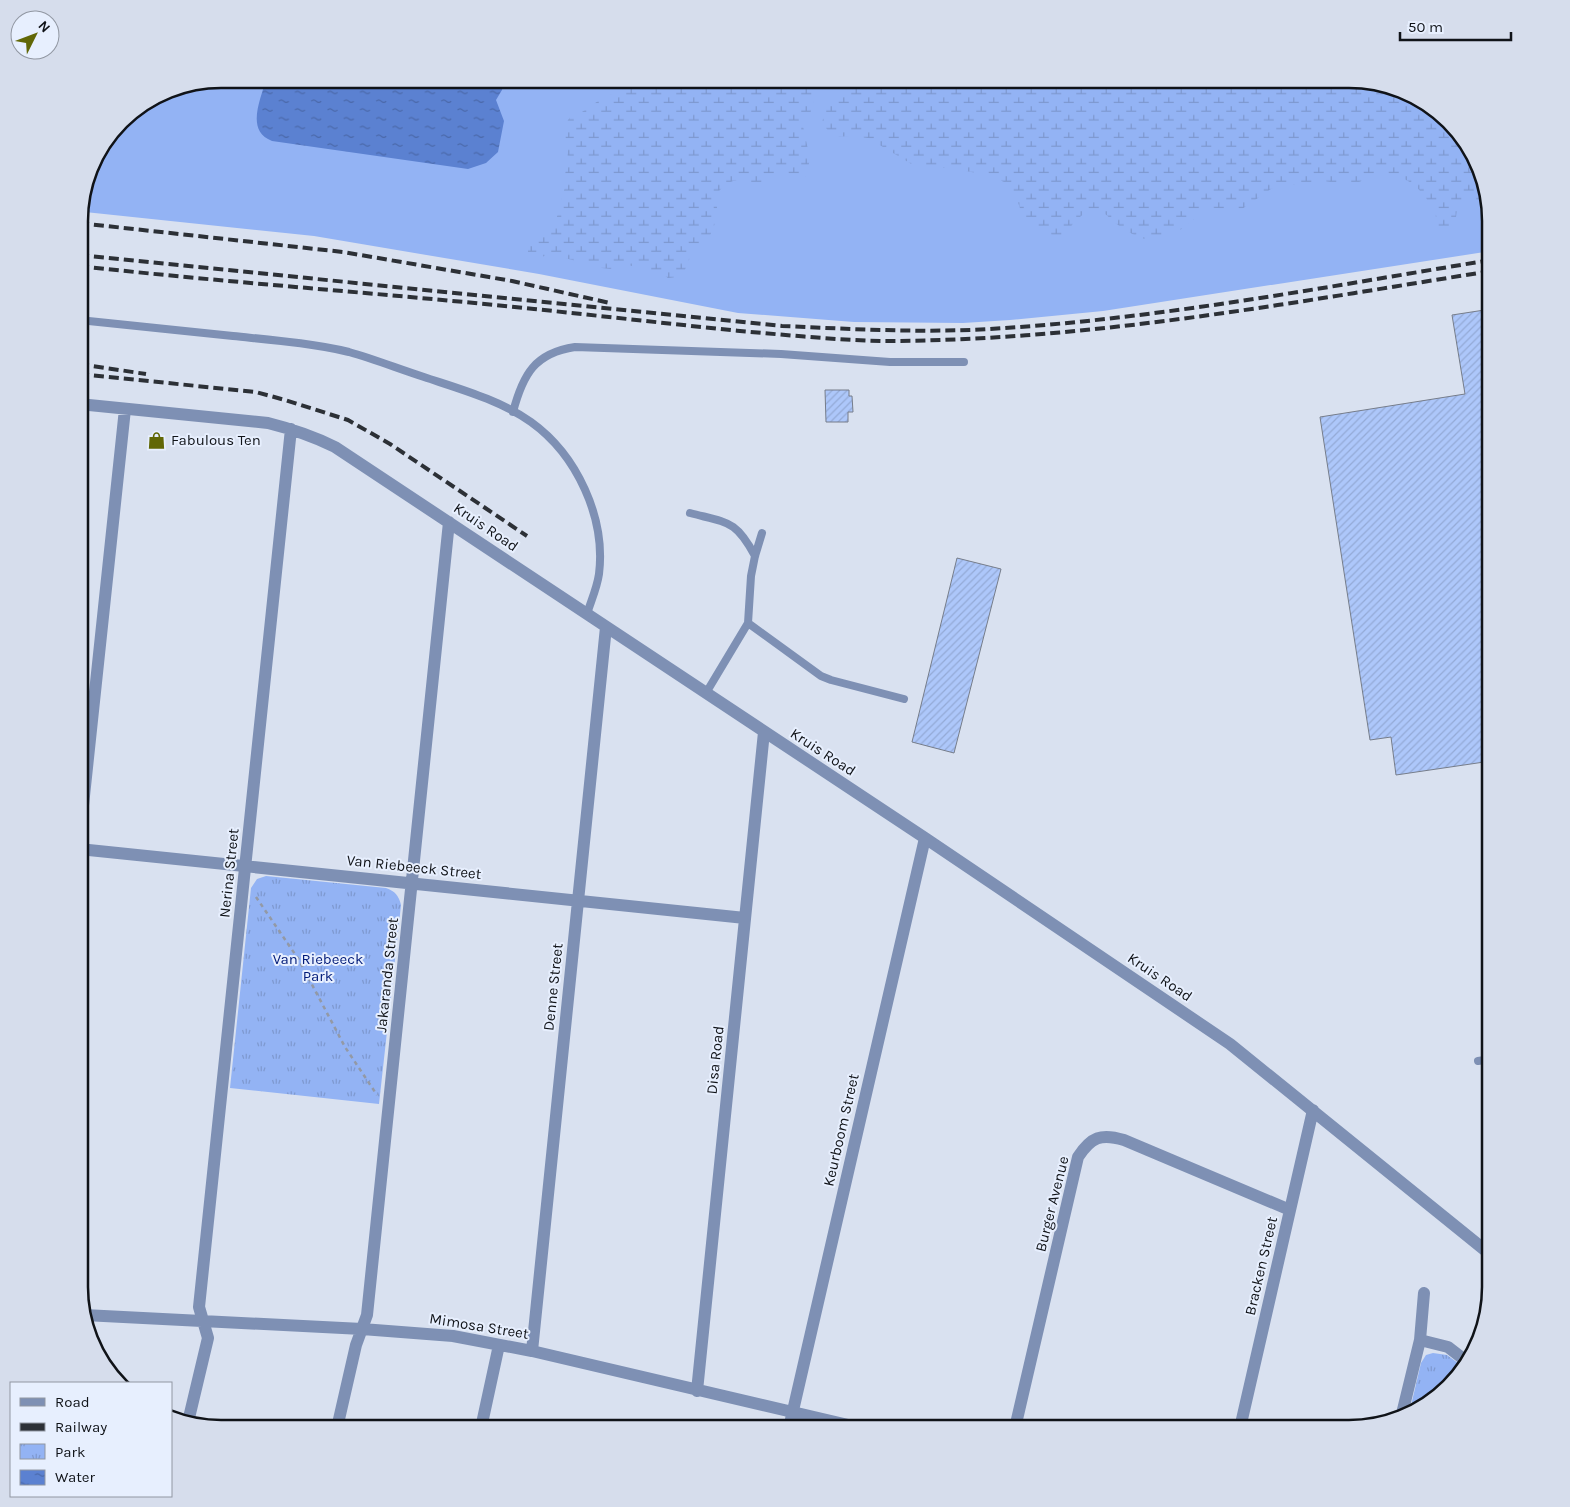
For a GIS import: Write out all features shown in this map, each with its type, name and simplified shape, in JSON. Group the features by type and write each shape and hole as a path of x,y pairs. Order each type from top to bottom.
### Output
{"street":[{"name":"Kruis Road","path":"88,405 268,424 291,429 335,447 1193,1018 1230,1044 1482,1247"},
{"path":"88,758 125,409"},
{"name":"Nerina Street","path":"189,1416 208,1338 199,1307 291,429"},
{"name":"Jakaranda Street","path":"339,1420 356,1345 367,1315 449,522"},
{"name":"Denne Street","path":"532,1352 606,627"},
{"name":"Disa Road","path":"697,1391 764,732"},
{"name":"Keurboom Street","path":"792,1420 925,838"},
{"name":"Van Riebeeck Street","path":"88,849 746,918"},
{"name":"Bracken Street","path":"1242,1420 1313,1110"},
{"name":"Burger Avenue","path":"1017,1420 1078,1157 1093,1140 1102,1136 1124,1140 1290,1210"},
{"path":"1404,1408 1420,1340 1424,1293"},
{"name":"Mimosa Street","path":"91,1315 362,1329 453,1336 532,1352 825,1420"},
{"path":"1420,1340 1448,1347 1462,1357"},
{"path":"483,1420 499,1345"}],"lane":[{"path":"88,321 284,341 348,352 474,394 531,422 560,448 578,473 585,488 596,528 599,550 599,573 587,614"},
{"path":"513,412 522,383 539,361 552,352 576,347 771,354 890,362 964,362"},
{"path":"690,512 736,527 755,556"},
{"path":"706,693 748,623 751,576 762,533"},
{"path":"748,623 821,676 904,699"},
{"path":"1478,1060 1482,1060"}],"path":[{"path":"244,881 269,914 299,960 346,1047 388,1113"}],"green space":[{"path":"625,88 817,88 811,111 803,126 810,159 806,176 797,179 781,172 767,182 758,184 741,180 725,185 718,192 716,221 709,238 694,248 684,272 677,277 668,278 661,273 628,265 610,269 602,268 550,254 533,260 528,253 528,244 533,237 549,230 555,224 566,183 565,175 568,158 566,123 571,116 579,114 609,95 617,94"},
{"path":"840,88 1349,88 1375,90 1408,101 1423,110 1455,140 1469,162 1478,186 1481,207 1471,199 1457,209 1455,225 1440,234 1435,213 1415,185 1399,176 1383,173 1351,185 1317,180 1303,188 1286,182 1271,189 1242,209 1207,207 1174,234 1158,239 1150,240 1138,236 1116,224 1103,213 1087,211 1074,222 1064,237 1047,234 1032,224 1021,211 1015,194 1004,182 988,175 949,168 913,165 868,138 851,136 833,137 822,123 826,106 838,94"},
{"path":"1349,88 1375,90 1408,101 1430,115 1443,127 1455,140 1469,162 1478,186 1482,212 1482,252 1103,311 963,323 854,322 738,313 539,274 314,236 88,212 92,186 105,154 133,121 154,105 186,92 203,89"},
{"name":"Van Riebeeck Park","path":"266,876 386,888 394,892 399,899 401,905 379,1104 230,1088 251,888 257,879"},
{"path":"1433,1353 1447,1355 1458,1363 1437,1386 1411,1404 1421,1363 1426,1355"}],"water":[{"path":"264,88 502,88 496,100 504,121 498,152 486,163 468,169 272,141 259,130 257,114"}],"building":[{"path":"1482,310 1482,762 1396,775 1391,737 1370,740 1320,417 1465,394 1452,315"},
{"path":"825,390 849,390 849,396 852,396 853,412 848,412 848,422 826,422"},
{"path":"957,558 1001,569 954,753 912,742"}],"railway":[{"path":"88,224 343,252 512,281 610,303"},
{"path":"88,256 782,326 912,331 990,329 1116,318 1241,301 1482,261"},
{"path":"88,267 477,303 740,331 882,341 1035,335 1112,327 1264,307 1482,272"},
{"path":"88,365 146,374"},
{"path":"88,375 256,392 348,420 390,444 527,536"}],"place":[{"name":"Fabulous Ten","path":"157,440"}]}
